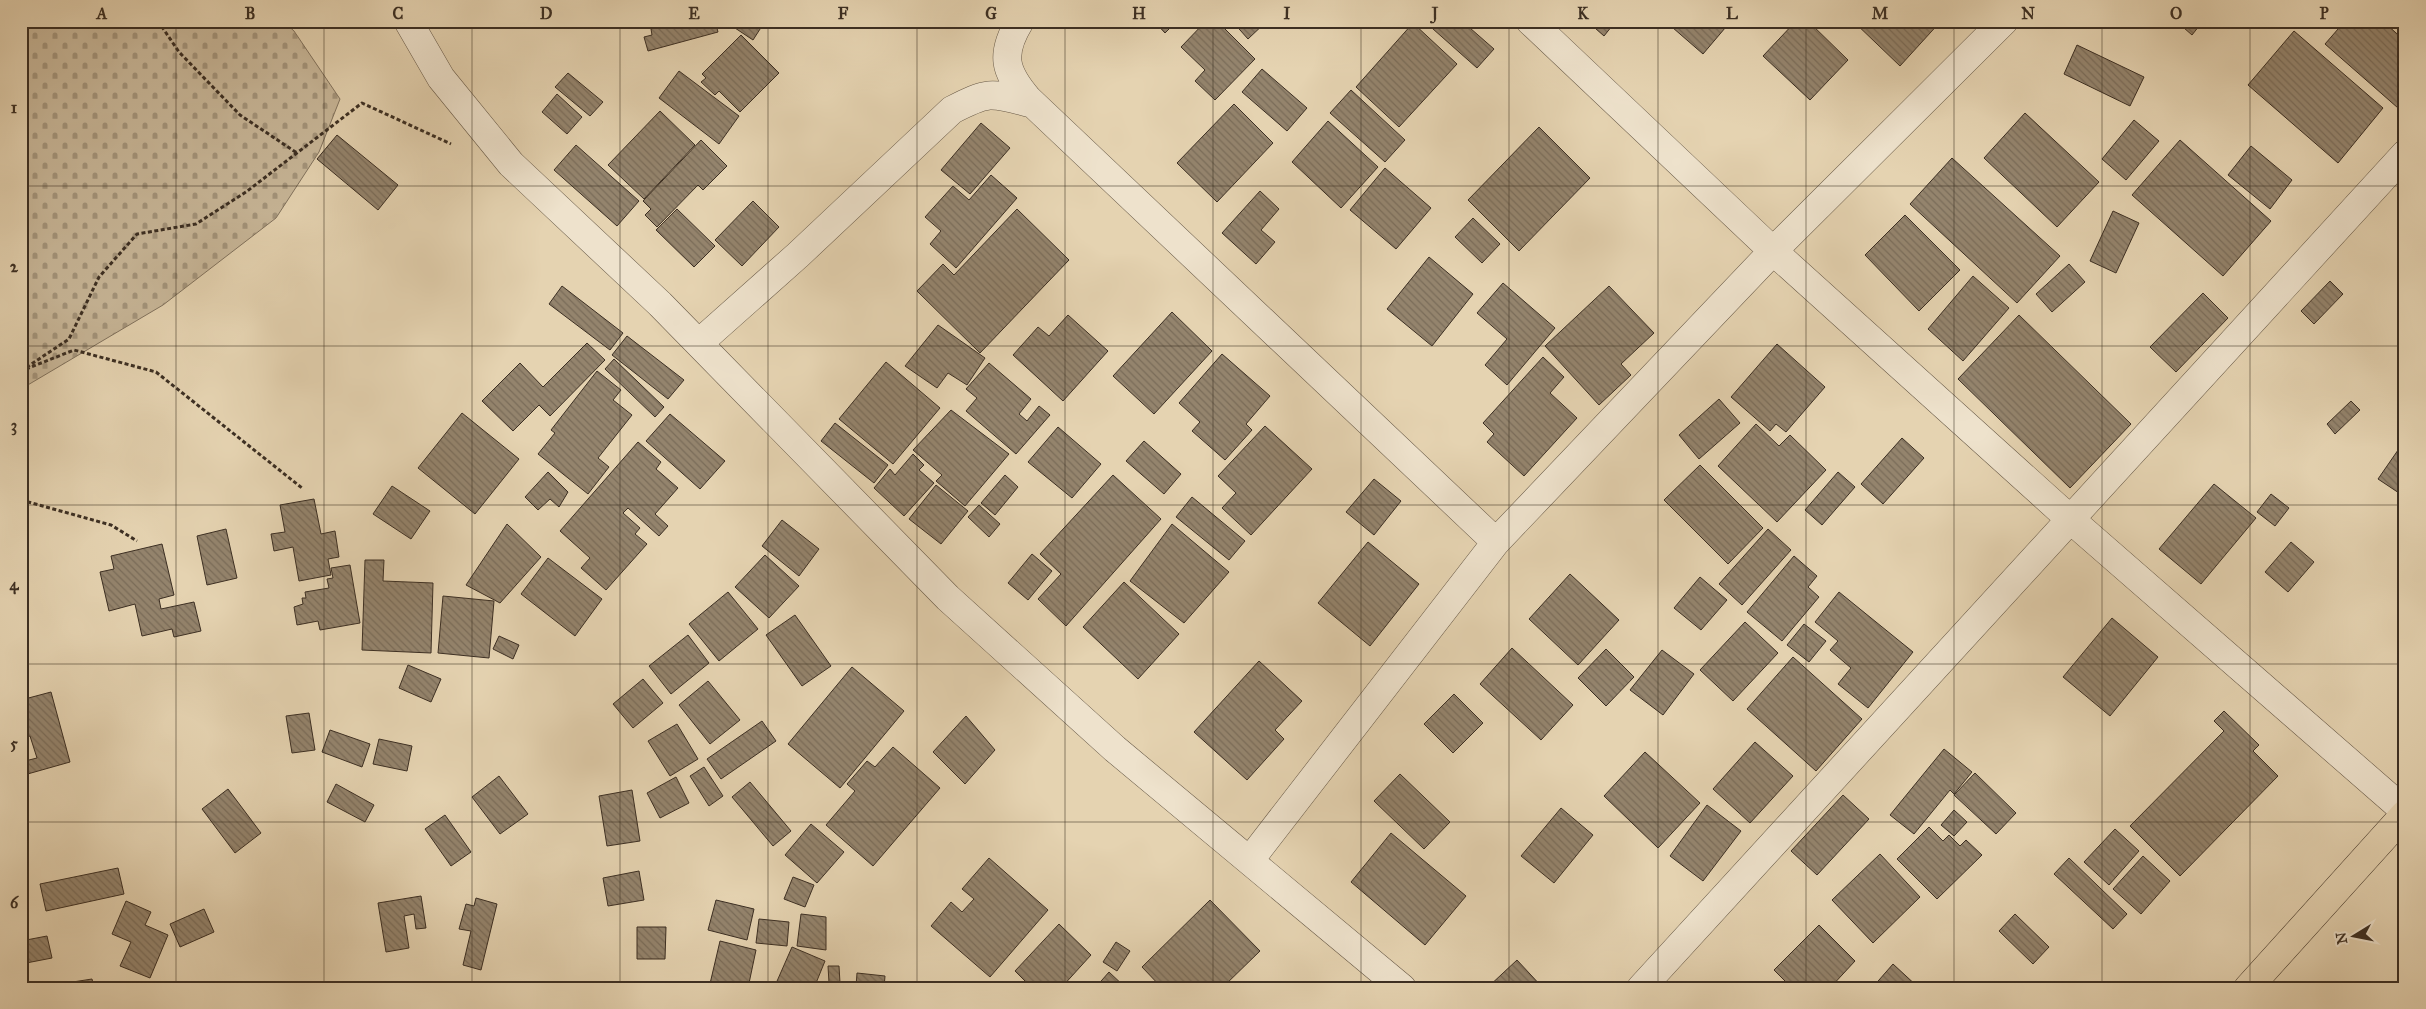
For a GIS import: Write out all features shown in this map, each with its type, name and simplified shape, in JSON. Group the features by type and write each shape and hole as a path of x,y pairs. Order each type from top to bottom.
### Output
{"highway":[{"path":"2248,988 2405,812"}],"street":[{"path":"408,21 441,78 511,164 660,304 948,598 1115,749 1402,988"},
{"path":"1020,21 1008,44 1007,68 1017,87 1496,542"},
{"path":"1530,21 1773,251 2070,519 2405,812"},
{"path":"1250,860 1496,542 1773,251 2004,21"},
{"path":"699,343 798,255 952,110 978,96 996,94 1033,104"},
{"path":"1641,988 2405,154"}],"path":[{"path":"158,21 179,52 240,115 297,153"},
{"path":"21,371 69,339 100,278 137,234 196,224 246,192 362,103 456,147"},
{"path":"21,371 74,350 156,372 302,488"},
{"path":"21,500 111,525 137,541"}],"green space":[{"path":"21,21 283,21 294,31 340,99 319,152 276,218 163,305 21,389"}],"building":[{"path":"656,21 715,21 718,32 648,51 644,37 652,35 651,29 657,27"},
{"path":"731,21 757,21 762,26 753,40 729,24"},
{"path":"1154,21 1177,21 1165,33"},
{"path":"1206,21 1217,21 1255,59 1215,100 1195,81 1205,70 1181,47"},
{"path":"1232,21 1267,21 1248,39"},
{"path":"1424,21 1462,21 1494,49 1477,68"},
{"path":"1587,21 1616,21 1604,36"},
{"path":"1665,21 1731,21 1703,54"},
{"path":"1796,21 1808,21 1848,60 1810,100 1763,56"},
{"path":"1853,21 1941,21 1900,66"},
{"path":"2176,21 2203,21 2192,35"},
{"path":"2345,21 2387,21 2385,23 2405,41 2405,101 2398,108 2325,44"},
{"path":"2397,21 2405,21 2405,31 2396,23"},
{"path":"1413,23 1457,64 1399,127 1356,87"},
{"path":"2294,31 2383,108 2338,163 2248,85"},
{"path":"741,35 779,73 740,112 719,91 715,95 701,82 706,78 702,74"},
{"path":"2077,45 2144,77 2130,106 2064,74"},
{"path":"1262,69 1307,108 1287,131 1242,92"},
{"path":"679,71 739,116 719,144 659,98"},
{"path":"568,73 603,102 590,116 555,87"},
{"path":"1351,90 1405,140 1385,162 1330,113"},
{"path":"557,94 582,117 567,134 542,112"},
{"path":"1234,104 1273,143 1217,202 1177,163"},
{"path":"660,111 695,145 644,199 608,165"},
{"path":"2025,113 2099,182 2057,227 1984,158"},
{"path":"2134,120 2159,141 2126,180 2102,159"},
{"path":"1328,121 1378,167 1341,208 1292,162"},
{"path":"981,123 1010,148 970,194 941,170"},
{"path":"1539,127 1590,178 1519,251 1468,200"},
{"path":"337,135 398,185 378,210 317,159"},
{"path":"701,140 727,166 703,190 698,185 657,227 645,215 651,209 643,201"},
{"path":"2180,140 2271,221 2223,276 2132,195"},
{"path":"576,145 639,201 617,226 554,170"},
{"path":"2251,146 2292,180 2270,209 2228,175"},
{"path":"1952,158 2060,256 2017,303 1910,204"},
{"path":"1385,168 1431,208 1396,249 1350,210"},
{"path":"991,175 1017,198 956,268 930,244 941,231 925,217 953,186 969,200"},
{"path":"1260,191 1279,209 1261,230 1275,242 1256,264 1222,233"},
{"path":"753,201 779,227 742,266 715,240"},
{"path":"677,209 715,246 694,267 656,230"},
{"path":"1017,209 1069,260 980,353 917,291 943,264 954,275"},
{"path":"2113,211 2139,223 2116,273 2090,261"},
{"path":"1905,215 1960,270 1919,311 1865,255"},
{"path":"1473,218 1500,244 1482,263 1455,237"},
{"path":"1429,257 1473,294 1432,346 1387,309"},
{"path":"2069,264 2085,282 2052,312 2036,294"},
{"path":"1973,276 2009,308 1963,361 1928,329"},
{"path":"2330,281 2343,294 2314,324 2301,311"},
{"path":"1503,283 1555,328 1507,385 1485,365 1507,339 1477,313"},
{"path":"562,286 623,333 610,350 549,304"},
{"path":"1609,286 1654,333 1621,364 1631,375 1599,405 1545,346"},
{"path":"2203,293 2228,318 2176,372 2150,347"},
{"path":"1172,312 1212,351 1154,414 1113,376"},
{"path":"1068,315 1108,351 1063,401 1013,355 1038,327 1049,336"},
{"path":"2019,315 2131,424 2070,488 1958,379"},
{"path":"938,325 985,358 967,385 948,373 937,388 905,366"},
{"path":"627,336 684,380 668,399 612,355"},
{"path":"587,343 605,360 550,416 539,405 513,431 482,401 520,363 543,387"},
{"path":"1777,344 1825,387 1786,432 1776,424 1770,431 1731,397"},
{"path":"1222,354 1270,396 1246,424 1252,430 1225,460 1192,431 1200,422 1179,403"},
{"path":"1543,357 1564,377 1550,393 1577,418 1524,476 1487,442 1494,434 1483,423"},
{"path":"614,359 664,407 655,417 605,369"},
{"path":"886,362 940,408 893,464 839,419"},
{"path":"989,363 1031,399 1019,414 1027,421 1039,406 1050,415 1016,454 966,411 977,398 966,389"},
{"path":"597,371 621,390 613,400 632,415 598,458 609,467 588,494 538,454 555,433 551,430"},
{"path":"1719,399 1740,423 1699,459 1679,435"},
{"path":"2351,401 2360,410 2335,434 2327,424"},
{"path":"951,410 1009,454 965,506 936,481 942,475 913,450"},
{"path":"462,413 519,459 475,514 418,468"},
{"path":"670,414 725,461 700,489 646,441"},
{"path":"835,423 888,465 874,483 821,441"},
{"path":"1756,424 1779,446 1790,435 1826,470 1777,522 1718,466"},
{"path":"1265,426 1312,469 1251,535 1222,508 1236,493 1218,476"},
{"path":"1058,427 1101,464 1072,498 1028,462"},
{"path":"1902,438 1924,458 1883,504 1861,484"},
{"path":"2405,440 2405,497 2378,479"},
{"path":"1144,441 1181,474 1164,494 1126,461"},
{"path":"638,442 661,462 656,469 678,488 655,514 668,526 659,536 628,508 623,513 640,528 635,534 647,544 606,590 581,568 590,558 560,531"},
{"path":"913,454 924,465 919,470 934,483 904,516 874,488 890,469 895,475"},
{"path":"1700,465 1763,528 1728,564 1664,500"},
{"path":"548,472 568,492 559,507 550,499 538,510 525,497"},
{"path":"1838,472 1855,487 1822,525 1805,510"},
{"path":"1005,475 1018,487 995,515 981,503"},
{"path":"1113,475 1161,519 1066,626 1038,599 1061,574 1040,554"},
{"path":"1374,479 1401,501 1374,535 1346,512"},
{"path":"2214,484 2256,518 2201,584 2159,549"},
{"path":"936,485 968,511 941,544 909,519"},
{"path":"392,486 430,511 411,539 373,514"},
{"path":"2271,494 2289,508 2275,526 2257,512"},
{"path":"1192,497 1245,541 1229,560 1176,517"},
{"path":"314,499 321,534 335,531 339,557 328,559 331,575 299,581 293,547 274,551 271,534 285,532 280,505"},
{"path":"979,505 1000,524 989,537 968,517"},
{"path":"782,520 819,549 799,576 762,546"},
{"path":"507,524 541,557 500,603 466,585"},
{"path":"1172,524 1229,572 1184,623 1130,581"},
{"path":"226,529 237,578 207,585 197,536"},
{"path":"1768,529 1791,550 1742,605 1719,584"},
{"path":"1368,542 1419,584 1370,646 1318,603"},
{"path":"2291,542 2314,562 2288,592 2265,572"},
{"path":"162,544 174,595 159,599 161,609 194,602 201,631 174,637 172,629 142,636 135,604 109,611 100,572 114,569 111,556"},
{"path":"1032,554 1052,571 1028,600 1008,583"},
{"path":"765,555 799,586 769,618 735,587"},
{"path":"1794,556 1817,576 1808,587 1819,597 1782,641 1747,612"},
{"path":"548,558 602,599 575,636 521,594"},
{"path":"365,560 384,560 383,581 433,583 431,653 362,650"},
{"path":"350,565 360,623 320,630 318,621 297,625 294,607 303,604 302,598 306,598 305,592 329,588 327,579 333,578 331,568"},
{"path":"1570,574 1619,620 1578,665 1529,619"},
{"path":"1700,577 1727,600 1701,630 1674,608"},
{"path":"1124,582 1179,634 1138,679 1083,627"},
{"path":"728,592 758,629 719,661 689,624"},
{"path":"1839,592 1913,652 1868,708 1838,684 1851,668 1830,650 1838,641 1815,622"},
{"path":"443,596 494,601 489,658 438,653"},
{"path":"795,615 831,666 802,686 766,635"},
{"path":"2112,618 2158,657 2110,716 2063,677"},
{"path":"1745,622 1778,653 1733,701 1700,670"},
{"path":"1804,624 1826,641 1809,662 1787,645"},
{"path":"688,635 709,663 671,694 649,666"},
{"path":"499,636 519,645 513,659 493,649"},
{"path":"1512,648 1573,705 1541,740 1480,684"},
{"path":"1606,649 1634,677 1606,706 1578,678"},
{"path":"1662,650 1694,674 1663,715 1630,690"},
{"path":"1793,657 1862,719 1816,771 1747,709"},
{"path":"1259,661 1302,701 1275,730 1284,739 1247,780 1194,732"},
{"path":"408,665 441,679 431,702 399,688"},
{"path":"852,667 904,711 840,788 788,744"},
{"path":"643,679 663,703 633,728 613,704"},
{"path":"708,681 740,720 710,744 679,705"},
{"path":"51,692 70,762 24,775 21,762 37,758 30,736 21,738 21,700"},
{"path":"1454,694 1483,723 1453,753 1424,724"},
{"path":"2224,711 2259,745 2253,751 2278,776 2180,876 2130,826 2224,731 2214,721"},
{"path":"309,713 315,750 292,753 286,716"},
{"path":"966,716 995,750 965,784 933,752"},
{"path":"762,721 776,741 721,779 707,759"},
{"path":"677,724 698,759 670,776 648,741"},
{"path":"330,730 370,744 362,767 322,752"},
{"path":"379,739 412,746 407,771 373,764"},
{"path":"1755,742 1793,776 1750,823 1713,789"},
{"path":"893,747 940,788 873,866 826,825 855,791 847,784 867,761 875,767"},
{"path":"1944,749 1972,772 1954,794 1950,790 1914,834 1890,815"},
{"path":"1645,752 1700,803 1658,848 1604,796"},
{"path":"704,767 723,796 709,806 690,776"},
{"path":"1975,773 2016,813 1996,834 1954,795"},
{"path":"1400,774 1450,822 1424,849 1374,801"},
{"path":"499,776 528,814 500,834 472,797"},
{"path":"676,777 689,803 660,818 647,793"},
{"path":"750,782 791,831 773,846 732,797"},
{"path":"336,784 374,805 365,822 327,802"},
{"path":"228,789 261,833 235,853 202,809"},
{"path":"632,790 640,841 607,846 599,796"},
{"path":"1843,795 1869,819 1817,875 1791,851"},
{"path":"1707,805 1741,831 1703,881 1670,856"},
{"path":"1561,808 1593,835 1554,883 1521,856"},
{"path":"1954,810 1967,822 1954,836 1941,825"},
{"path":"445,815 471,852 451,866 425,829"},
{"path":"811,824 844,852 817,883 785,855"},
{"path":"1929,827 1943,841 1949,835 1960,846 1966,840 1982,855 1937,899 1897,859"},
{"path":"2115,829 2139,851 2109,885 2084,862"},
{"path":"1391,833 1466,896 1425,945 1351,882"},
{"path":"1880,854 1920,897 1873,943 1832,900"},
{"path":"2143,856 2170,881 2141,914 2113,889"},
{"path":"989,858 1048,910 990,977 931,926 951,902 962,912 974,899 962,889"},
{"path":"2069,858 2127,914 2113,929 2054,874"},
{"path":"118,868 124,894 46,911 40,884"},
{"path":"639,871 644,900 608,906 603,878"},
{"path":"793,877 814,885 805,907 784,899"},
{"path":"421,896 426,928 416,929 414,914 404,916 409,948 386,952 378,903"},
{"path":"476,898 497,904 481,970 463,965 471,931 459,929 466,904 474,906"},
{"path":"716,900 754,909 747,940 708,930"},
{"path":"1210,900 1260,951 1222,988 1162,988 1142,967"},
{"path":"126,901 151,912 145,925 168,935 150,978 120,966 131,942 112,934"},
{"path":"204,909 214,932 180,947 170,924"},
{"path":"801,914 826,917 826,950 797,946"},
{"path":"2015,914 2049,947 2033,964 1999,931"},
{"path":"759,919 789,922 787,946 756,943"},
{"path":"1059,924 1091,955 1061,988 1032,988 1015,971"},
{"path":"1819,925 1855,961 1830,988 1792,988 1774,970"},
{"path":"637,927 666,927 665,959 637,959"},
{"path":"47,936 52,958 21,964 21,941"},
{"path":"720,941 756,950 748,988 709,988"},
{"path":"1116,942 1130,951 1117,971 1103,962"},
{"path":"792,947 825,961 814,988 774,988"},
{"path":"1517,960 1543,988 1487,988"},
{"path":"1893,964 1919,988 1872,988"},
{"path":"828,966 839,966 840,983 829,983"},
{"path":"1109,972 1126,988 1095,988"},
{"path":"857,973 885,976 884,988 856,987"},
{"path":"92,979 94,988 34,988"},
{"path":"470,983 481,988 469,988"}]}
